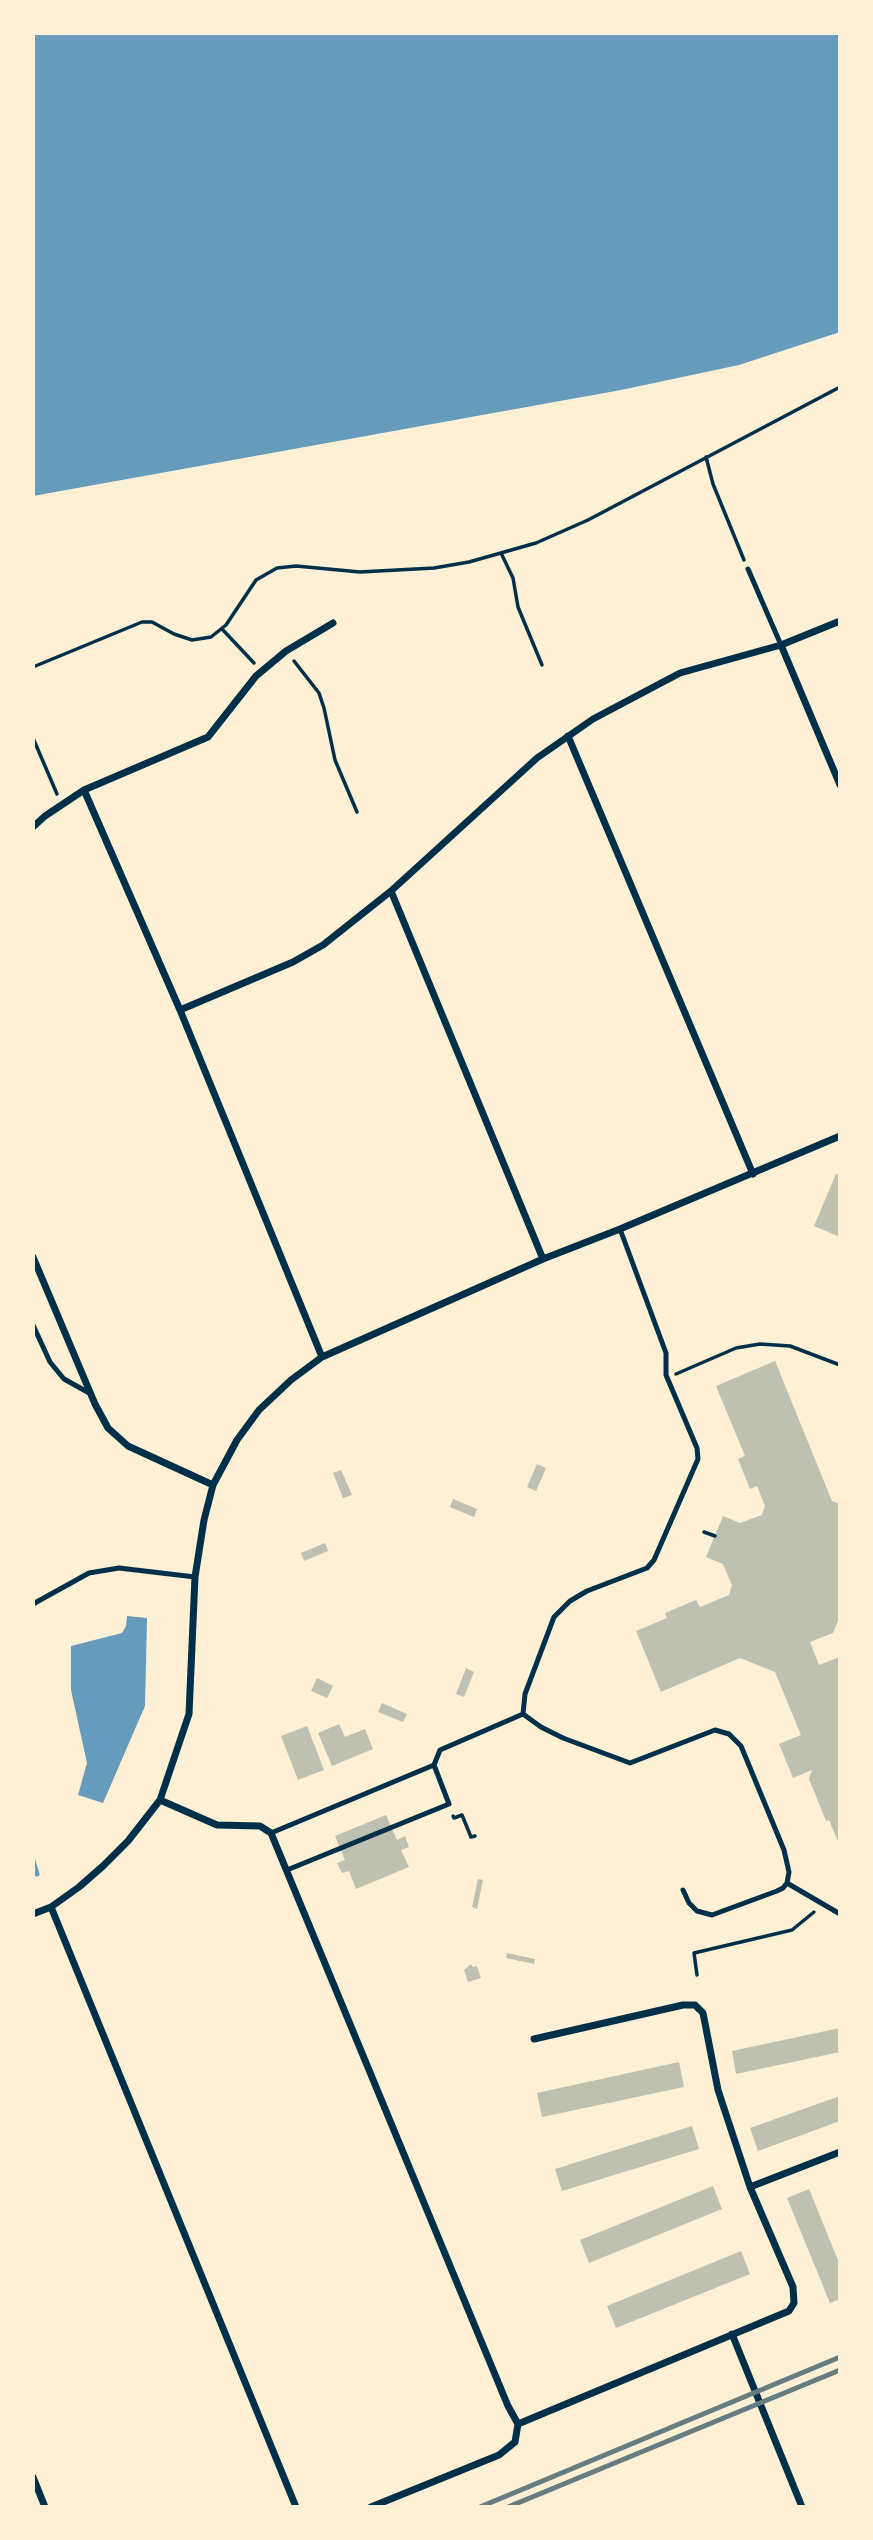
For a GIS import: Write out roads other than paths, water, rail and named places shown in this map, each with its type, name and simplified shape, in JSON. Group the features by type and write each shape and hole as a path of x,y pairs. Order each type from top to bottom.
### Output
{"street":[{"path":"180,1010 293,962 323,945 391,891 537,758 593,719 680,673 781,645 840,621"},
{"path":"33,827 84,790 208,737 236,699 262,671 286,651 333,623"},
{"path":"781,645 840,785"},
{"path":"568,736 753,1174"},
{"path":"84,790 180,1010 323,1357"},
{"path":"391,891 543,1259"},
{"path":"33,1914 51,1907 103,1866 128,1841 160,1800 189,1714 195,1577 200,1535 213,1485 237,1440 259,1410 323,1357 543,1259 620,1230 840,1136"},
{"path":"33,1257 91,1394 108,1427 128,1446 213,1485"},
{"path":"160,1800 218,1825 260,1826 271,1833 518,2424 515,2442 499,2455 371,2507"},
{"path":"51,1907 296,2507"},
{"path":"518,2424 789,2311 794,2303 793,2287 750,2187 718,2090 703,2012 695,2005 683,2005 534,2039"},
{"path":"750,2187 840,2152"},
{"path":"732,2334 802,2507"},
{"path":"33,2477 45,2507"}],"lane":[{"path":"748,569 781,645"},
{"path":"523,1714 525,1694 554,1617 570,1601 587,1591 647,1567 654,1560 698,1459 697,1448 667,1377 666,1353 620,1230"},
{"path":"33,1325 50,1362 64,1378 91,1394"},
{"path":"33,1604 89,1573 119,1568 195,1577"},
{"path":"523,1714 563,1738 629,1763 715,1730 729,1734 741,1746 784,1850 789,1872 787,1883 777,1891 712,1914 697,1910 689,1903 683,1890"},
{"path":"287,1870 449,1804 434,1765 440,1750 523,1714"},
{"path":"271,1833 434,1765"},
{"path":"787,1883 840,1914"}],"water":[{"path":"33,33 840,33 840,332 739,365 621,390 33,496"},
{"path":"127,1616 147,1618 145,1706 103,1803 78,1795 87,1763 71,1690 71,1646 122,1633"}],"waterway":[{"path":"33,1861 37,1874"}],"railway":[{"path":"480,2507 840,2357"},
{"path":"508,2507 840,2370"}]}
